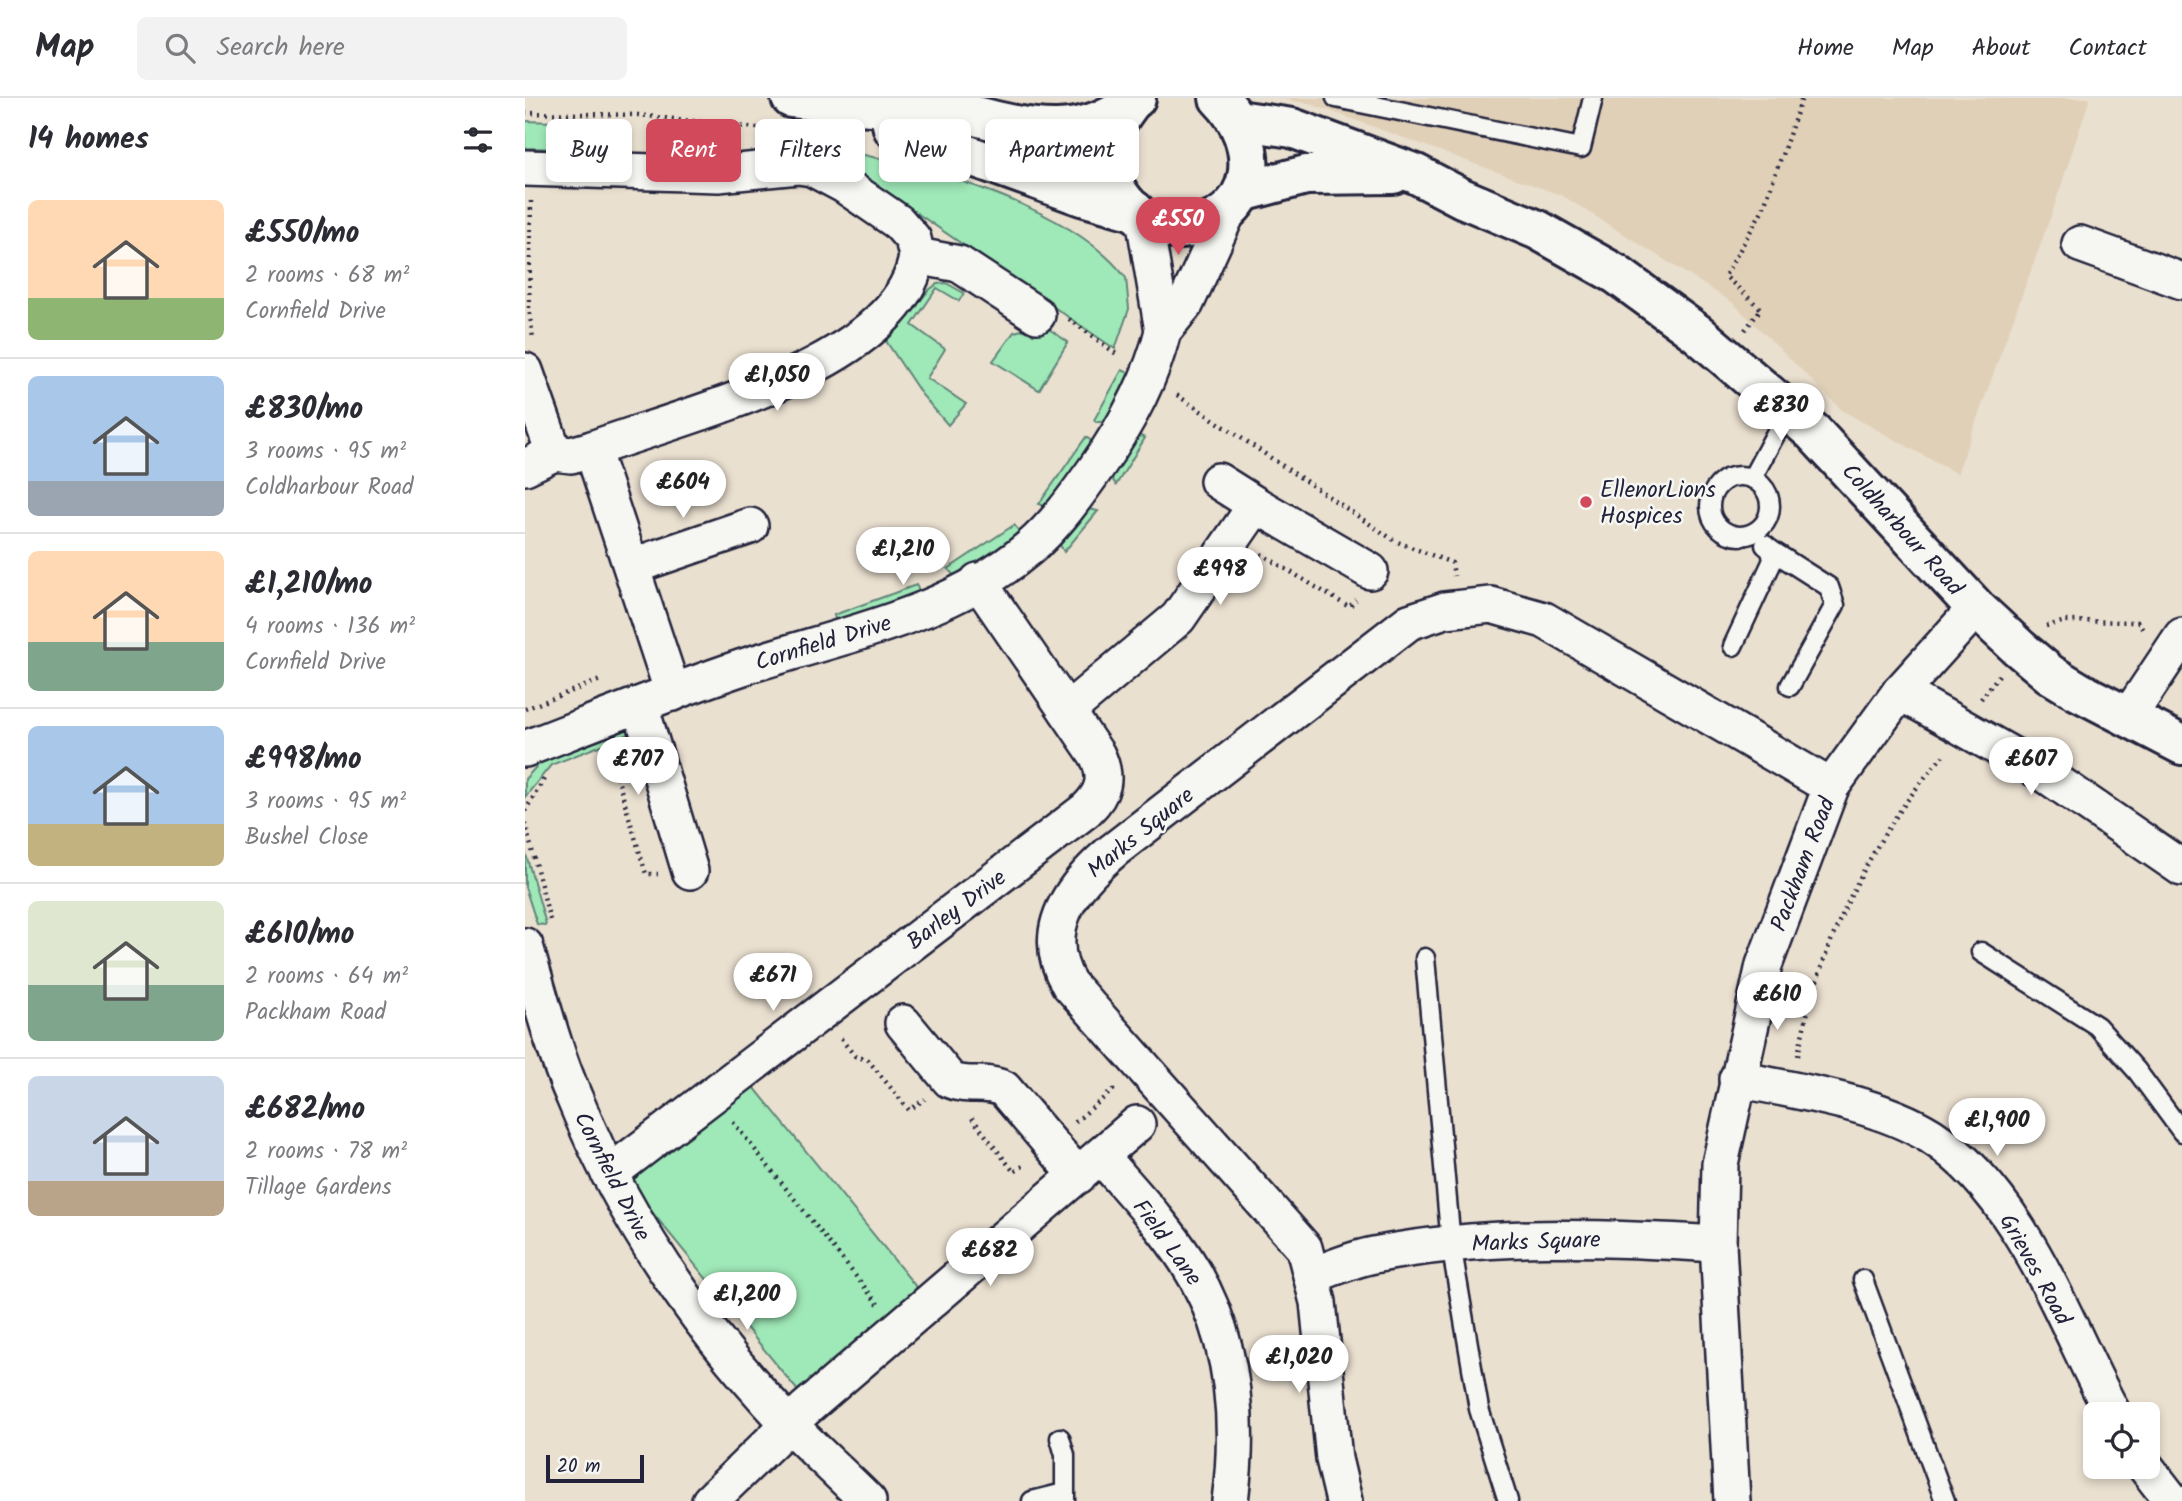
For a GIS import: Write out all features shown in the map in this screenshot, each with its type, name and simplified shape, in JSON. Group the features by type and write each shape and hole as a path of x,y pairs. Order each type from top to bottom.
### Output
{"street":[{"path":"791,98 888,107 922,105 1020,127 1054,130 1089,124 1133,99"},
{"path":"1133,99 1113,130 1107,163 1115,188 1140,214"},
{"name":"Coldharbour Road","path":"1227,106 1247,139 1250,159 1236,200"},
{"name":"Coldharbour Road","path":"1227,106 1416,174 1462,198 1538,230 1616,274 1697,333 1792,413 1852,471 1976,608 2050,674 2182,745"},
{"name":"Coldharbour Road","path":"888,107 893,128 1140,214 1173,229 1208,222 1236,200 1306,175 1416,174"},
{"path":"530,182 755,171"},
{"path":"530,359 539,460 592,449 786,380 826,361 862,336 890,308 913,274 917,256 913,239 898,222 838,182"},
{"name":"Cornfield Drive","path":"525,750 744,667 870,630 918,611 978,581 1031,547 1081,490 1129,415 1149,374 1163,331 1186,303 1236,200"},
{"name":"Cornfield Drive","path":"1140,214 1163,331"},
{"path":"2080,244 2182,281"},
{"path":"917,256 959,264 1037,315"},
{"path":"592,449 673,693"},
{"path":"1218,481 1370,571"},
{"path":"1067,711 1178,618 1256,505"},
{"path":"633,566 750,527"},
{"name":"Barley Drive","path":"609,1174 1097,800 1104,781 1101,765 978,581"},
{"name":"Marks Square","path":"1718,1244 1578,1236 1451,1244 1371,1256 1313,1275 1304,1248 1295,1236 1069,984 1058,954 1057,926 1073,889 1114,850 1409,622 1459,608 1491,605 1544,620 1831,788"},
{"name":"Packham Road","path":"1732,1501 1718,1244 1720,1164 1764,965 1831,788 1900,692 1976,608"},
{"path":"2128,717 2175,646"},
{"path":"1900,692 2045,774 2182,867"},
{"path":"640,705 689,868"},
{"name":"Cornfield Drive","path":"525,946 568,1082 609,1174 671,1279 738,1365 797,1417 868,1501"},
{"name":"Field Lane","path":"903,1023 950,1080 957,1083 990,1084 1004,1089 1178,1247 1213,1310 1233,1388 1235,1445 1230,1501"},
{"name":"Grieves Road","path":"1737,1079 1864,1109 1931,1136 1973,1173 2007,1212 2107,1402"},
{"path":"710,1501 797,1417 1137,1124"},
{"path":"1313,1275 1333,1460 1344,1501"},
{"path":"2155,1479 2172,1501"}],"lane":[{"path":"1336,98 1581,148 1593,98"},
{"path":"833,119 836,102"},
{"path":"1752,478 1775,435 1792,413"},
{"path":"1743,475 1752,478 1767,491 1771,501 1767,521 1751,534 1732,535 1716,524 1710,505 1716,486 1724,480 1743,475"},
{"path":"1751,534 1829,587 1835,605 1790,686"},
{"path":"1733,646 1773,560 1771,550"},
{"path":"1981,952 2097,1026 2137,1071 2182,1132"},
{"path":"1425,958 1451,1244 1479,1409 1508,1501"},
{"path":"1863,1280 1945,1501"},
{"path":"1032,1501 1065,1497 1065,1455 1060,1438"}],"path":[{"path":"1745,331 1761,309 1725,276 1764,205 1803,98"},
{"path":"530,182 530,359"},
{"path":"1118,359 1124,343"},
{"path":"1175,393 1395,541 1452,563 1459,608"},
{"path":"2038,632 2045,626 2066,621 2138,622 2151,640 2175,646"},
{"path":"1976,705 2003,669"},
{"path":"608,746 647,875 689,868"},
{"path":"1791,1091 1805,1017 1837,929 1898,814 1945,753"},
{"path":"711,1095 882,1308"}],"shaded area":[{"path":"1277,98 2090,98 2053,210 1957,474 1843,411 1733,303 1563,196 1311,104"}],"green space":[{"path":"525,121 546,122 546,149 525,148"},
{"path":"865,156 879,159 879,182 962,182 1035,210 1071,230 1102,252 1126,278 1129,309 1115,349 865,177"},
{"path":"946,283 964,293 959,301 937,288 912,325 945,349 927,378 966,404 948,425 922,395 886,341 929,290 937,284"},
{"path":"1043,325 1068,342 1039,390 993,361 1014,332"},
{"path":"1122,370 1129,373 1105,422 1096,422 1094,420"},
{"path":"1136,434 1145,438 1116,485 1111,477"},
{"path":"1086,437 1093,442 1048,507 1039,504"},
{"path":"1089,509 1098,511 1064,552 1059,543"},
{"path":"1014,525 1021,533 955,577 948,569"},
{"path":"916,585 921,594 836,625 834,615"},
{"path":"627,724 632,733 551,765 525,797 525,779 546,756"},
{"path":"525,851 545,925 537,924 525,887"},
{"path":"741,1071 930,1304 807,1402 612,1163"}],"place":[{"name":"EllenorLions Hospices","path":"1586,502"}]}
